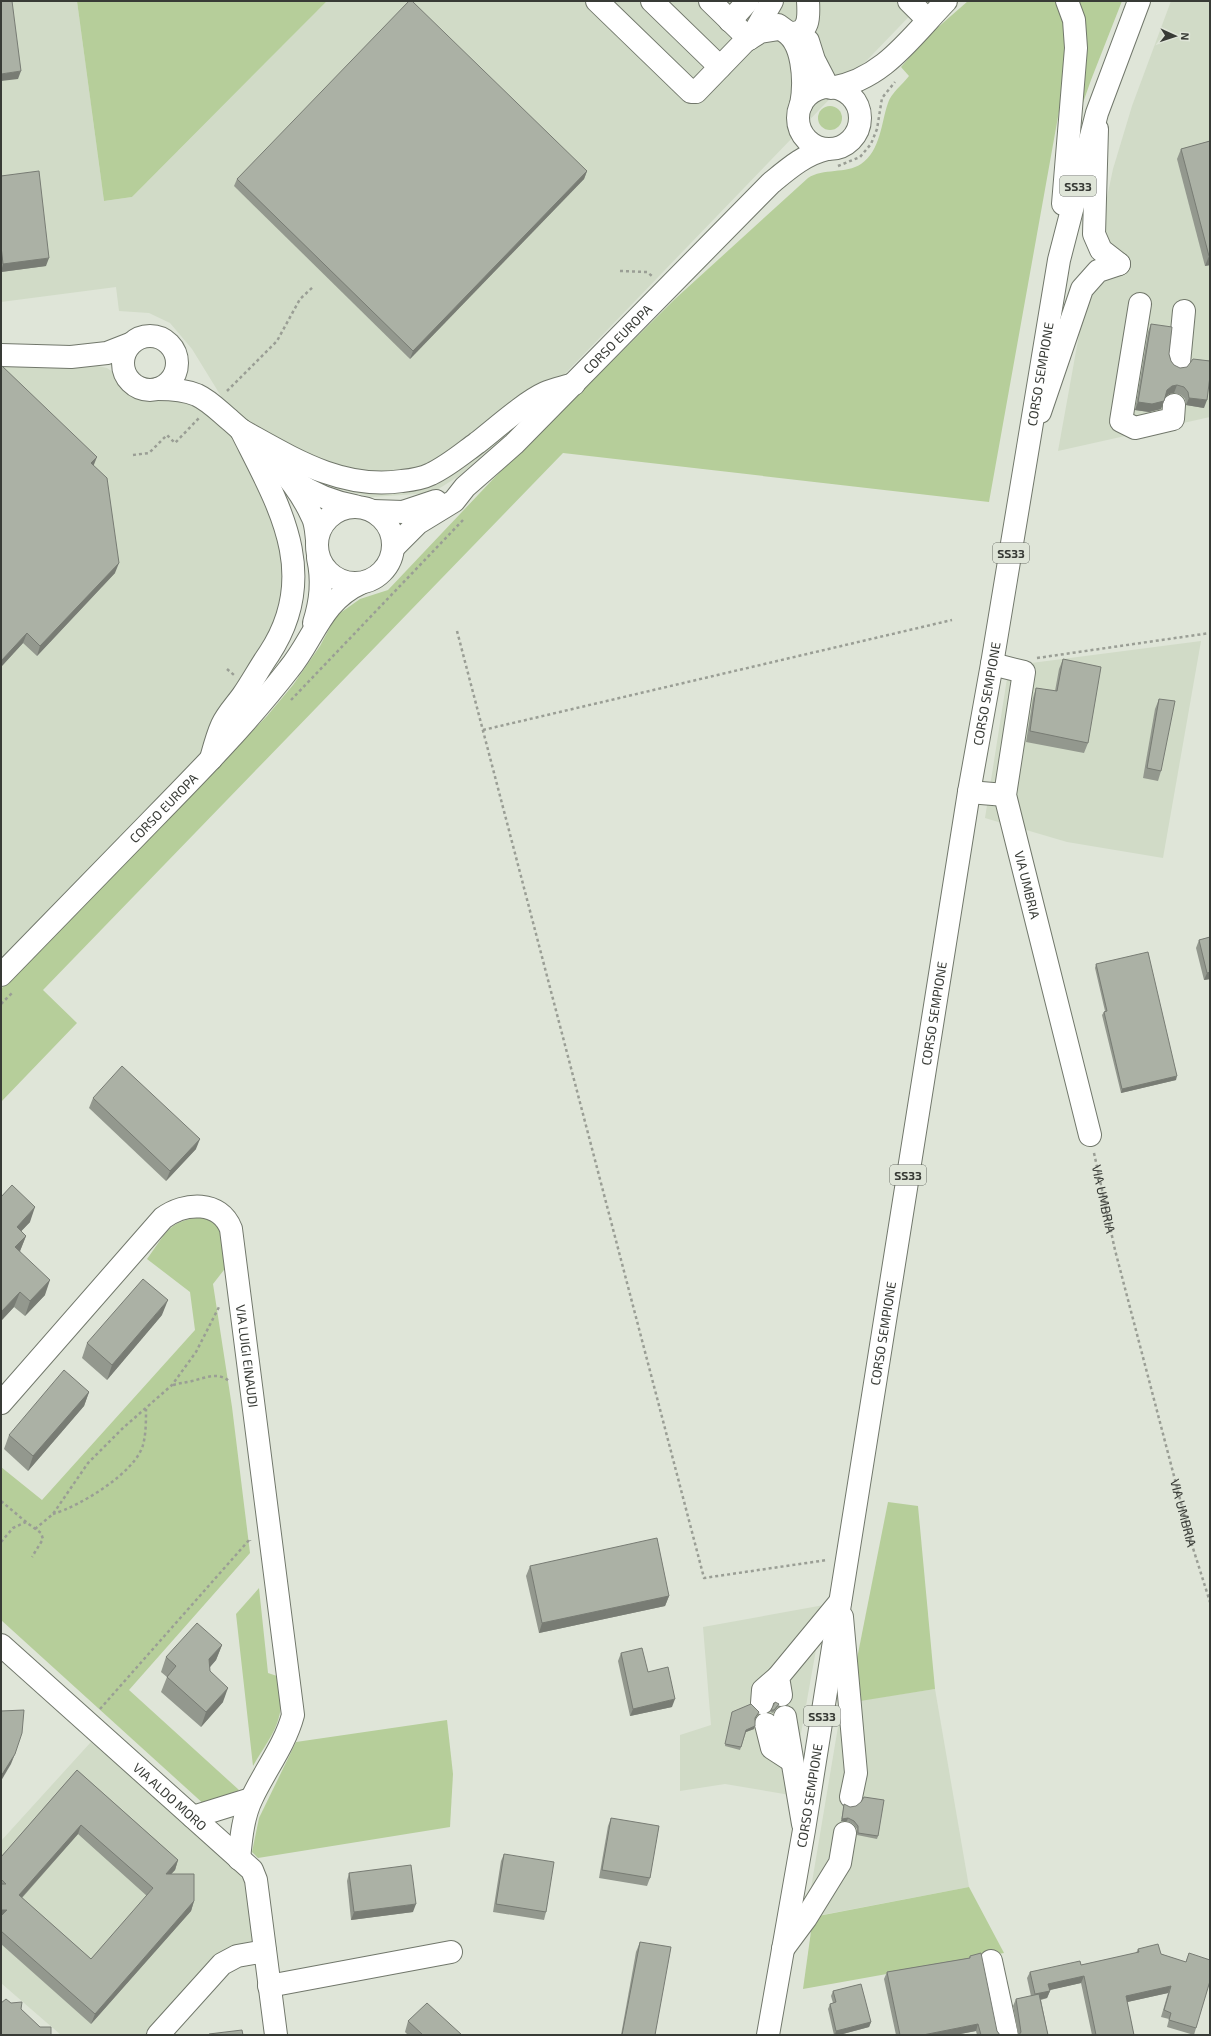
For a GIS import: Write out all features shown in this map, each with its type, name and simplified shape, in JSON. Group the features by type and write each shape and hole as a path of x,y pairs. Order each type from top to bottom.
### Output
{"main road":[{"path":"597,1 691,92 696,92 748,39 762,22 773,1"},
{"path":"652,1 720,67"},
{"path":"710,1 748,39"},
{"path":"730,21 748,1"},
{"name":"CORSO EUROPA","path":"766,187 791,149 797,134 804,81 801,61 795,44 788,34 783,31 775,19 773,1"},
{"path":"909,1 928,20"},
{"path":"888,62 870,92 861,112 858,127 853,137 845,144 827,149 815,146 806,139 800,129 800,112 809,95 815,91 853,83 864,79 888,62 946,1"},
{"path":"1059,260 1076,48 1074,20 1067,1"},
{"name":"CORSO SEMPIONE","path":"768,2035 804,1830 969,792 1030,442 1059,260 1097,113 1139,1"},
{"path":"748,39 769,30 788,33 799,32 806,26 808,11"},
{"path":"808,11 808,37 810,49 829,88 847,93 853,99 858,110 858,127"},
{"path":"1030,442 1082,289 1098,271 1119,264 1101,250 1094,234 1097,113"},
{"name":"CORSO EUROPA","path":"393,548 418,523 454,501 464,487 514,444 766,187 800,160 811,154 827,149"},
{"path":"1140,304 1121,421 1135,428 1173,420 1174,405"},
{"path":"1179,363 1184,310"},
{"path":"71,358 107,353 130,344 144,336 152,335 160,337 172,346 212,404"},
{"path":"130,344 125,351 123,367 131,382"},
{"path":"158,389 166,385 176,371 176,354 172,346"},
{"path":"1,355 71,358 107,366 140,388 149,390 158,389 184,391 197,395 212,404 241,430 286,475 317,495 331,501 364,508 381,516 391,530 393,548 389,562 380,574 361,583 351,583 330,575 323,567 317,548 319,530 330,515 337,510 364,508"},
{"path":"241,430 292,457 327,473 348,480 369,484 392,483 430,475 441,469 516,412 544,394 574,384"},
{"path":"211,759 222,724 244,693 280,634 290,610 293,585 293,558 289,535 280,510 241,430"},
{"name":"CORSO EUROPA","path":"286,475 302,496 313,517 322,587 320,603 312,631"},
{"name":"CORSO EUROPA","path":"364,508 403,512 432,503 464,487"},
{"name":"CORSO EUROPA","path":"6,983 261,705 297,659 312,631 342,595 361,583"},
{"path":"969,792 1005,795 1024,672 992,664"},
{"name":"VIA UMBRIA","path":"1005,795 1090,1135"},
{"name":"VIA LUIGI EINAUDI","path":"1,1403 164,1218 174,1210 196,1206 209,1208 228,1220 231,1229 293,1715 288,1733 251,1799 242,1834 239,1859"},
{"path":"773,1692 840,1602"},
{"path":"840,1602 856,1773 851,1797"},
{"name":"VIA ALDO MORO","path":"1,1645 252,1870 256,1880 276,2035"},
{"path":"776,1721 792,1760 804,1830"},
{"path":"193,1817 251,1799"},
{"path":"783,1949 806,1918 840,1863 845,1833"},
{"path":"158,2035 222,1964 237,1956 265,1951"},
{"path":"269,1986 451,1952"},
{"path":"991,1961 1007,2035"}],"path":[{"path":"620,271 647,272 653,277"},
{"path":"133,455 149,453 167,435 174,443 277,341 300,299 314,286"},
{"path":"288,703 465,518"},
{"path":"483,730 952,620"},
{"path":"457,631 704,1578 847,1557"},
{"path":"1029,659 1210,633"},
{"path":"1,1004 6,983"},
{"name":"VIA UMBRIA","path":"1090,1135 1115,1250 1192,1545 1210,1602"},
{"path":"35,1529 53,1514 88,1463 172,1385 207,1334 220,1305 219,1297"},
{"path":"172,1385 191,1381 208,1375 214,1375 230,1381 231,1387"},
{"path":"53,1514 65,1510 93,1496 132,1464 143,1445 146,1408"},
{"path":"1,1501 41,1533 43,1539 32,1557"},
{"path":"1,1542 13,1528 26,1522"},
{"path":"89,1724 250,1539 251,1545"}],"shaded area":[{"path":"1,1 77,1 104,201 132,197 327,1 924,1 507,434 459,476 432,493 372,497 338,489 321,482 300,470 224,401 192,349 170,323 149,313 119,311 116,287 1,302"},
{"path":"1171,1 1210,1 1210,417 1058,451 1084,307 1104,236 1106,202 1113,169 1132,106"},
{"path":"1,357 71,360 107,368 138,389 149,391 178,391 239,431 278,511 286,608 208,730 199,761 1,963"},
{"path":"1201,641 1163,858 1067,842 985,818 1009,666"},
{"path":"824,1605 790,1795 725,1784 680,1791 680,1735 711,1725 703,1627"},
{"path":"935,1689 969,1887 806,1918 842,1703"},
{"path":"91,1742 247,1880 255,1944 215,1957 145,2035 61,2035 1,1983 1,1841"}],"green space":[{"path":"77,1 327,1 132,197 104,201"},
{"path":"968,1 1054,1 1059,7 1065,21 1068,45 1068,61 989,502 563,453 43,990 77,1023 1,1102 1,989 267,716 293,685 320,646 336,616 360,599 388,590 496,476 675,299 808,178 820,173 855,167 868,158 873,151 879,136 890,99 894,92 909,76 901,67 928,36"},
{"path":"1071,1 1122,1 1091,80 1071,137"},
{"path":"830,106 838,110 842,118 838,126 830,130 822,126 818,118 822,110"},
{"path":"205,1217 222,1225 227,1266 213,1284 232,1407 250,1553 129,1690 239,1790 230,1797 206,1806 1,1620 1,1467 42,1500 195,1330 190,1292 147,1259 165,1234 176,1224 183,1221"},
{"path":"888,1502 918,1506 935,1689 854,1702 852,1684"},
{"path":"259,1588 268,1673 277,1676 281,1707 274,1730 253,1766 236,1614"},
{"path":"447,1720 453,1774 450,1827 258,1858 252,1852 259,1818 296,1742"},
{"path":"969,1887 1004,1953 803,1989 813,1917"}],"building":[{"path":"1,1 12,1 21,71 1,74"},
{"path":"409,1 412,1 587,171 413,351 237,179"},
{"path":"1210,141 1210,256 1209,256 1181,149"},
{"path":"39,171 49,258 3,264 1,246 1,176"},
{"path":"1151,324 1172,327 1169,354 1174,365 1180,368 1187,367 1193,359 1210,361 1207,400 1189,398 1188,392 1184,387 1177,385 1172,386 1167,390 1164,401 1152,404 1138,402"},
{"path":"1,365 97,457 91,463 107,478 119,563 40,646 27,633 1,661"},
{"path":"1063,659 1101,667 1088,743 1030,731 1036,688 1057,691"},
{"path":"1159,699 1175,701 1161,771 1147,768"},
{"path":"1210,937 1210,972 1207,973 1199,940"},
{"path":"1148,952 1177,1076 1122,1089 1104,1012 1107,1011 1096,964"},
{"path":"122,1066 200,1139 170,1171 93,1098"},
{"path":"12,1185 35,1207 17,1227 26,1236 15,1247 50,1280 30,1301 20,1292 1,1312 1,1197"},
{"path":"143,1279 168,1300 112,1365 87,1343"},
{"path":"64,1370 89,1392 33,1456 9,1435"},
{"path":"657,1538 669,1596 542,1623 530,1566"},
{"path":"197,1623 222,1645 209,1659 210,1671 228,1688 206,1712 167,1677 176,1666 166,1657"},
{"path":"642,1648 648,1672 668,1667 675,1699 633,1709 621,1653"},
{"path":"775,1702 779,1704 774,1710 771,1710"},
{"path":"751,1704 759,1712 755,1718 755,1726 746,1730 741,1747 725,1744 732,1712"},
{"path":"24,1710 22,1733 15,1754 1,1775 1,1711"},
{"path":"77,1770 178,1860 166,1874 194,1874 194,1901 95,2014 1,1931 1,1916 7,1910 1,1910 1,1884 6,1884 1,1879 1,1857","holes":["81,1825 153,1888 91,1959 19,1895"]},
{"path":"864,1797 884,1800 878,1836 858,1833 858,1826 854,1821 848,1818 842,1819 844,1804 850,1807 856,1806"},
{"path":"611,1818 659,1826 650,1878 602,1870"},
{"path":"504,1854 554,1862 546,1912 496,1904"},
{"path":"411,1865 416,1904 354,1912 349,1873"},
{"path":"640,1942 671,1947 655,2035 622,2035"},
{"path":"1158,1944 1161,1954 1186,1962 1189,1953 1210,1960 1210,1981 1196,2028 1169,2020 1171,2013 1164,2010 1171,1986 1126,1996 1134,2035 1096,2035 1084,1976 1048,1984 1050,1991 1035,1994 1030,1972 1080,1961 1081,1965 1139,1952 1138,1949"},
{"path":"981,1953 997,2031 1000,2035 981,2035 978,2024 923,2035 900,2035 887,1972 970,1958 970,1956"},
{"path":"861,1984 871,2022 836,2031 830,2004 836,2002 833,1991"},
{"path":"1039,1994 1048,2035 1019,2035 1021,2032 1016,1999"},
{"path":"6,1999 11,2003 22,2002 21,2009 40,2027 51,2027 51,2035 1,2035 1,2003"},
{"path":"427,2003 462,2035 423,2035 408,2021"},
{"path":"242,2030 243,2035 209,2035 209,2034"}]}
